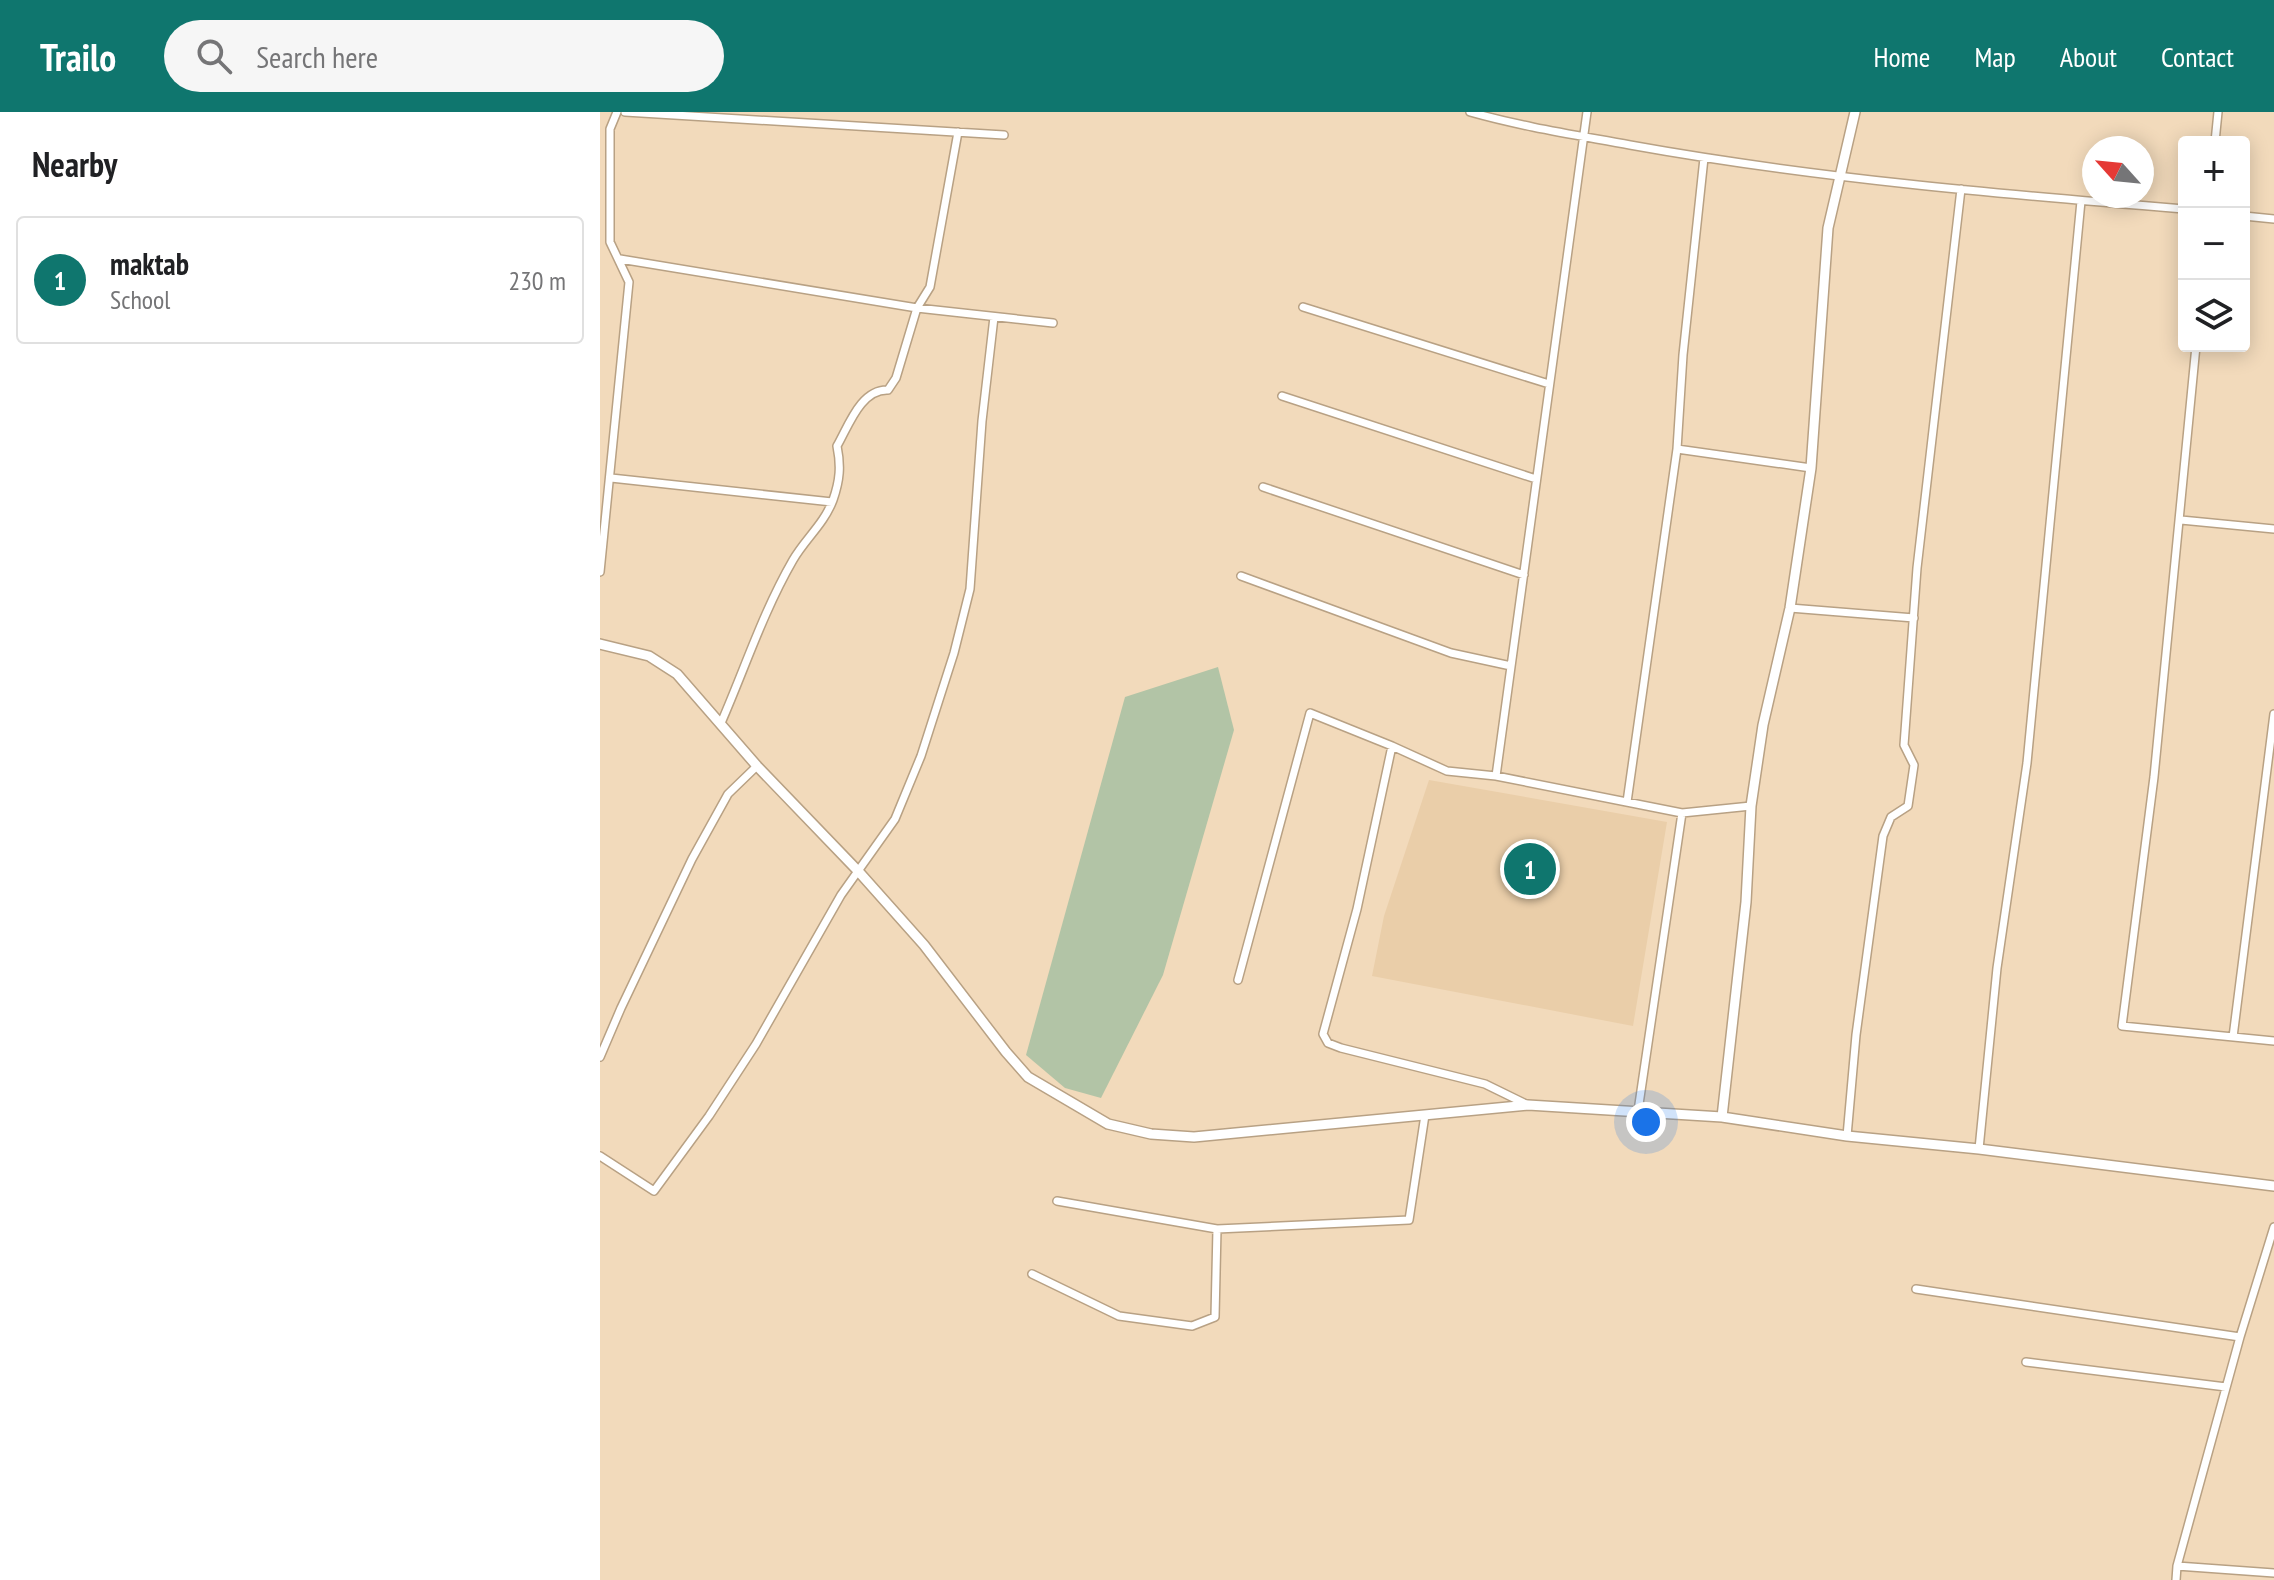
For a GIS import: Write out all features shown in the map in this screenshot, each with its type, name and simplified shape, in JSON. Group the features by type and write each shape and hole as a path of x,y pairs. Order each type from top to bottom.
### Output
{"street":[{"path":"600,572 604,489 611,478 629,282 610,242 610,129 617,112"},
{"path":"625,112 1004,135"},
{"path":"1470,112 1521,126 1704,158 1961,189 2178,209"},
{"path":"1496,776 1587,112"},
{"path":"1722,1117 1746,902 1751,806 1763,725 1790,608 1811,468 1828,228 1855,112"},
{"path":"2216,136 2218,112"},
{"path":"721,723 779,586 795,557 818,529 832,502 842,468 837,446 864,400 877,390 888,390 896,378 917,308 930,287 958,132"},
{"path":"1627,802 1677,449 1683,355 1704,158"},
{"path":"1847,1136 1856,1035 1883,836 1891,817 1908,806 1914,765 1904,745 1917,568 1961,189"},
{"path":"1979,1149 1997,968 2027,763 2081,201"},
{"path":"2250,217 2274,219"},
{"path":"620,259 917,308 1053,323"},
{"path":"1303,307 1549,384"},
{"path":"600,1156 654,1191 709,1116 756,1044 841,895 895,819 916,768 954,653 967,602 994,317"},
{"path":"2195,352 2154,777 2122,1026 2274,1041"},
{"path":"1282,396 1536,479"},
{"path":"1677,449 1811,468"},
{"path":"611,478 832,502"},
{"path":"1263,487 1524,575"},
{"path":"2181,520 2274,529"},
{"path":"1241,576 1451,653 1511,666"},
{"path":"1790,608 1914,618"},
{"path":"600,644 649,656 677,674 757,766 924,945 1028,1077 1108,1124 1151,1134 1194,1137 1528,1105 1722,1117 1847,1136 1979,1149 2274,1186"},
{"path":"1238,980 1310,713 1447,771 1496,776 1682,813 1751,806"},
{"path":"2233,1037 2274,714"},
{"path":"1392,746 1357,909 1323,1034 1328,1043 1341,1048 1485,1084 1528,1105"},
{"path":"600,1057 692,859 728,794 757,766"},
{"path":"1638,1111 1682,813"},
{"path":"1057,1201 1217,1229 1409,1220 1425,1115"},
{"path":"2176,1580 2177,1566 2226,1387 2274,1227"},
{"path":"1032,1274 1119,1316 1192,1326 1215,1317 1217,1229"},
{"path":"1916,1289 2240,1337"},
{"path":"2026,1362 2226,1387"},
{"path":"2177,1566 2274,1573"}],"shaded area":[{"path":"1429,780 1667,822 1633,1026 1372,976 1384,916"}],"green space":[{"path":"1218,667 1234,730 1163,975 1101,1098 1065,1088 1026,1055 1125,697"}],"place":[{"name":"maktab","path":"1530,869"}]}
